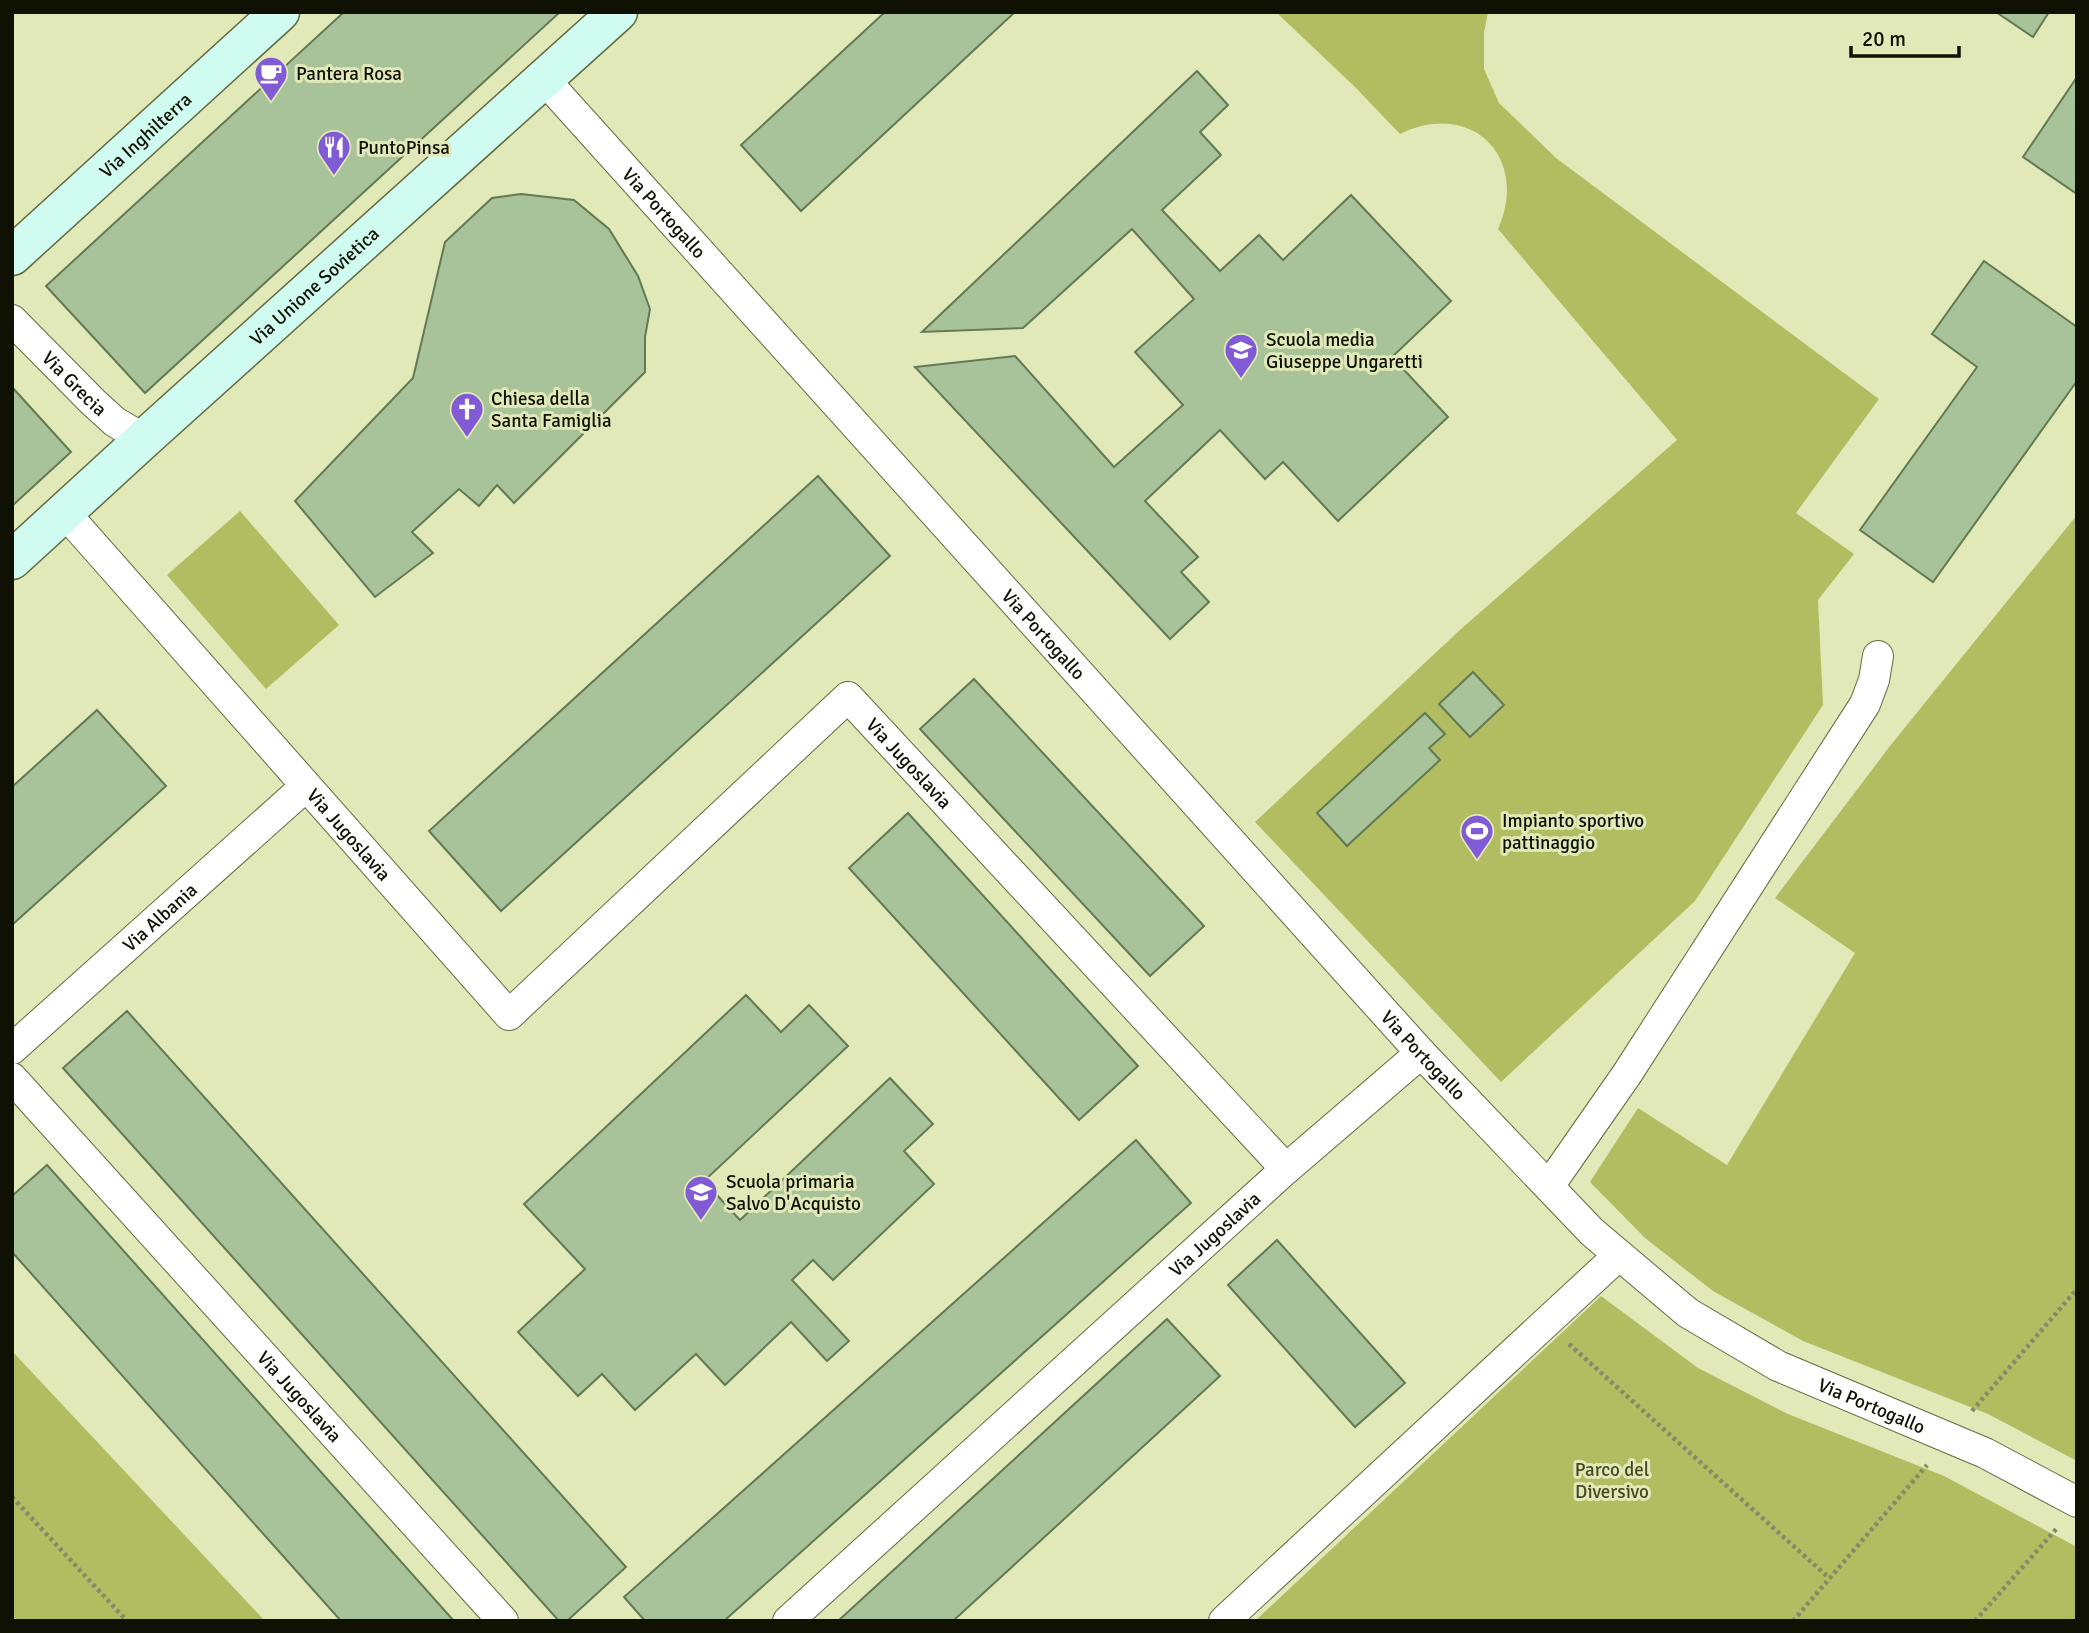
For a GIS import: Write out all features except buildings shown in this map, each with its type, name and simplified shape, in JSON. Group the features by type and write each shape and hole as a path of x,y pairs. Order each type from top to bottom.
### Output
{"main road":[{"name":"Via Inghilterra","path":"12,257 280,12"},
{"name":"Via Unione Sovietica","path":"12,560 618,12"}],"street":[{"name":"Via Portogallo","path":"544,79 1421,1053 1592,1232 1688,1313 1777,1366 1985,1452 2068,1513"},
{"name":"Via Grecia","path":"12,320 100,409 115,422 144,439"},
{"name":"Via Jugoslavia","path":"65,513 509,1015 848,696 1286,1169 788,1621"},
{"path":"1549,1186 1627,1074 1865,704 1874,680 1878,656"},
{"name":"Via Albania","path":"12,1049 306,786"},
{"path":"1286,1169 1421,1053"},
{"name":"Via Jugoslavia","path":"12,1078 503,1621"},
{"path":"1224,1621 1619,1255"}],"path":[{"path":"1969,1414 2077,1289"},
{"path":"1565,1341 1829,1578"},
{"path":"1793,1621 1932,1460"},
{"path":"12,1497 127,1621"},
{"path":"1975,1621 2068,1513"}],"green space":[{"path":"1276,12 1488,12 1484,33 1484,69 1499,103 1556,158 1879,399 1796,513 1854,554 1818,600 1823,705 1695,901 1501,1082 1255,822 1461,629 1677,440 1498,229 1506,203 1506,179 1500,158 1488,141 1471,130 1450,124 1426,125 1400,134"},
{"path":"240,511 339,625 266,689 167,575"},
{"path":"2077,515 2077,1461 1988,1414 1803,1341 1713,1291 1645,1238 1590,1182 1638,1108 1727,1165 1855,953 1775,898 1890,746"},
{"name":"Parco del Diversivo","path":"1601,1296 1698,1368 1788,1414 1944,1476 2077,1547 2077,1621 1255,1621"},
{"path":"12,1351 265,1621 12,1621"}],"place":[{"name":"Pantera Rosa","path":"271,103"},
{"name":"PuntoPinsa","path":"334,177"},
{"name":"Scuola media Giuseppe Ungaretti","path":"1241,380"},
{"name":"Chiesa della Santa Famiglia","path":"467,439"},
{"name":"Impianto sportivo pattinaggio","path":"1477,861"},
{"name":"Scuola primaria Salvo D'Acquisto","path":"701,1222"}]}
